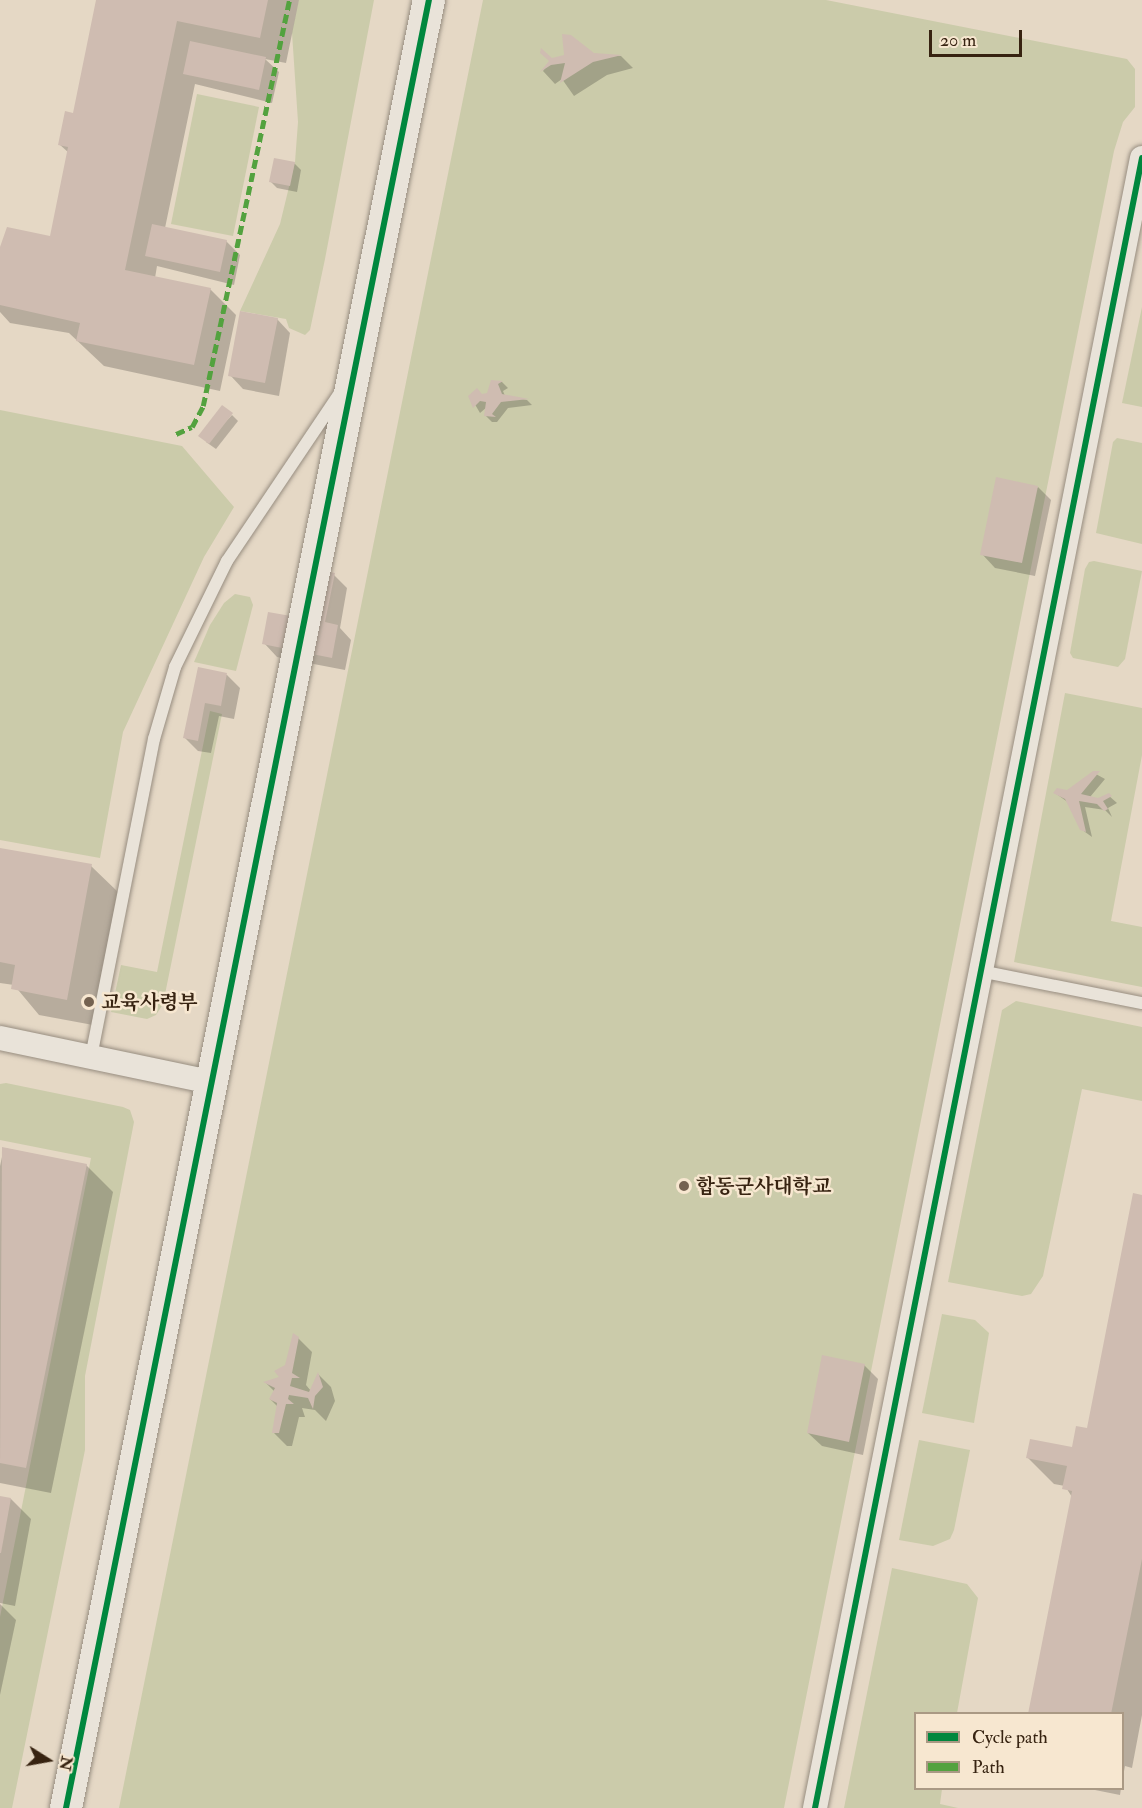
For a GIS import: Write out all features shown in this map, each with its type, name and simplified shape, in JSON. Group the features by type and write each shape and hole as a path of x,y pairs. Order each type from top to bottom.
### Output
{"street":[{"path":"66,1808 429,0"},
{"path":"815,1808 1142,158"},
{"path":"0,1038 211,1082"}],"lane":[{"path":"91,1057 154,739 175,667 227,561 354,373"},
{"path":"980,971 1142,1003"}],"green space":[{"path":"299,0 374,0 325,259 310,330 305,335 289,328 286,319 240,311 280,224 295,162 298,122 292,33"},
{"name":"합동군사대학교","path":"483,0 826,0 1127,59 1135,69 1135,107 1123,122 1114,151 784,1808 119,1808"},
{"path":"197,94 259,107 233,236 171,224"},
{"path":"1142,307 1142,407 1122,403"},
{"path":"0,410 182,446 234,507 204,557 123,732 100,858 0,840"},
{"path":"1117,438 1142,443 1142,544 1096,533 1113,442"},
{"path":"1094,561 1142,571 1125,659 1118,667 1073,658 1070,653 1085,569 1089,562"},
{"path":"235,594 250,597 253,605 236,671 194,662 210,625 224,603"},
{"path":"1065,693 1142,708 1142,755 1111,921 1142,927 1142,987 1014,962"},
{"path":"210,711 222,714 163,1004 156,1015 147,1019 111,1012 121,965 157,972"},
{"path":"1016,1001 1142,1027 1142,1101 1082,1089 1043,1276 1031,1294 1022,1296 948,1282 1002,1010"},
{"path":"6,1083 123,1107 130,1110 134,1122 85,1376 85,1450 12,1808 0,1808 0,1617 91,1158 0,1140 0,1084"},
{"path":"942,1314 975,1320 989,1333 974,1423 922,1413"},
{"path":"919,1440 970,1450 954,1530 950,1539 933,1546 899,1540"},
{"path":"892,1568 967,1584 978,1598 957,1712 914,1712 914,1790 942,1790 940,1804 958,1808 844,1808"}],"building":[{"path":"96,0 268,0 260,38 177,21 125,270 211,288 194,365 76,341 80,323 0,305 0,247 7,227 50,236 68,147 58,145 65,111 73,113"},
{"path":"562,34 571,35 594,53 622,55 593,62 560,83 565,63 551,65 540,72 549,61 540,53 541,48 552,58 564,55"},
{"path":"190,41 266,57 259,90 183,74"},
{"path":"274,158 295,162 290,186 269,182"},
{"path":"152,224 227,240 220,272 145,256"},
{"path":"240,311 278,318 265,383 228,376"},
{"path":"491,380 503,381 498,384 502,394 529,399 501,402 492,414 496,417 484,416 486,402 480,401 473,408 468,396 477,388 482,394 487,393"},
{"path":"222,405 233,413 209,444 198,436"},
{"path":"996,477 1038,486 1022,563 980,555"},
{"path":"301,567 335,573 325,622 338,625 332,658 262,644 268,612 291,616"},
{"path":"198,667 227,673 221,706 205,703 198,741 183,738"},
{"path":"1093,771 1100,771 1081,794 1098,798 1109,793 1112,796 1103,801 1108,809 1104,811 1097,804 1079,801 1086,832 1080,830 1065,799 1053,793 1057,788 1067,790"},
{"path":"0,848 92,864 67,1000 11,989 15,965 0,962"},
{"path":"2,1147 87,1164 26,1468 0,1463"},
{"path":"1133,1193 1142,1195 1142,1559 1111,1712 1028,1712 1072,1491 1062,1489 1067,1466 1026,1458 1030,1439 1072,1447 1076,1426 1087,1428"},
{"path":"293,1333 299,1337 292,1373 300,1378 292,1378 290,1386 309,1392 318,1372 323,1387 315,1396 313,1409 308,1398 289,1395 288,1399 294,1404 286,1404 279,1433 272,1433 277,1403 269,1399 275,1388 263,1382 279,1377 274,1371 285,1365"},
{"path":"822,1355 865,1364 849,1442 807,1433"},
{"path":"0,1496 11,1498 1,1553 0,1553"}],"marked path":[{"path":"176,434 192,427 203,406 289,0"}],"cycle path":[{"path":"66,1808 429,0"},
{"path":"815,1808 1142,158"}],"place":[{"name":"교육사령부","path":"89,1002"},
{"name":"합동군사대학교","path":"684,1186"}]}
